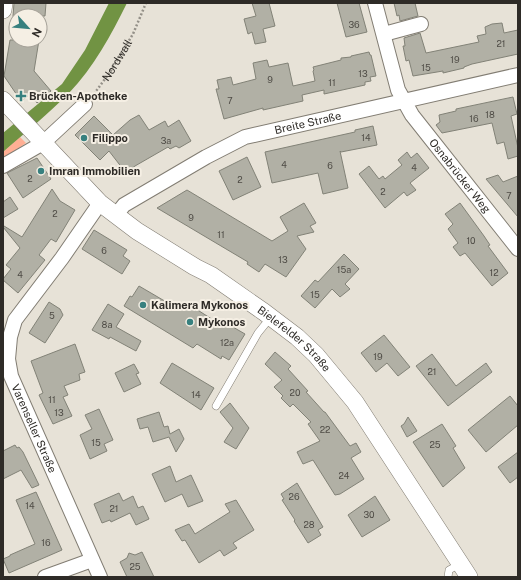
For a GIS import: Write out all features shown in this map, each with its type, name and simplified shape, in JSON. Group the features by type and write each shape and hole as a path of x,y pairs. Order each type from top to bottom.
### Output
{"street":[{"path":"3,10 4,3"},
{"name":"Osnabrücker Weg","path":"376,3 398,90 412,115 518,249"},
{"path":"384,34 420,24"},
{"name":"Breite Straße","path":"116,215 128,203 206,157 245,137 518,75"},
{"name":"Bielefelder Straße","path":"3,100 100,203 157,244 211,275 271,317 297,337 316,356 355,402 465,570"},
{"path":"3,166 85,104"},
{"name":"Varenseller Straße","path":"100,203 62,258 15,320 6,336 11,376 100,577"},
{"path":"44,577 92,560"}],"lane":[{"path":"216,406 258,333 271,317"},
{"path":"448,577 448,570 465,570"}],"path":[{"name":"Nordwall","path":"85,104 110,72 133,34 146,3"}],"shaded area":[{"path":"109,3 127,3 94,62 69,93 3,152 3,133 62,84 85,50"},
{"path":"20,137 26,143 3,159 3,152"}],"building":[{"path":"14,3 46,3 46,8 14,8"},
{"path":"252,3 269,3 275,26 263,29 266,42 255,44 252,32 248,34 244,19 256,16"},
{"path":"337,3 359,3 367,32 346,37"},
{"path":"394,3 415,3 418,16 400,21 399,15 397,16"},
{"path":"502,23 504,33 518,30 518,54 472,64 464,68 443,73 443,71 413,76 409,60 406,61 403,46 405,46 404,38 420,33 426,53 479,42 477,36 486,34 485,27 492,24"},
{"path":"9,48 38,48 34,71 51,91 37,103 31,94 21,101 4,76"},
{"path":"369,52 376,76 370,77 371,81 365,82 365,85 324,94 324,90 302,95 303,101 263,110 263,108 224,119 216,89 219,89 217,80 231,77 233,85 256,79 253,63 267,60 269,67 288,63 293,86 315,81 313,67 341,60 341,58"},
{"path":"513,97 517,114 511,116 518,148 518,156 508,159 504,142 497,144 492,123 442,133 436,125 440,122 439,115 456,111 456,109"},
{"path":"139,115 149,130 165,121 168,127 179,120 191,141 179,148 176,146 170,149 168,147 135,166 126,173 109,151 100,160 75,135 94,116 113,135 130,120"},
{"path":"373,126 377,145 340,151 348,188 323,194 318,173 272,183 265,152 355,132 355,130"},
{"path":"407,152 411,158 417,153 429,168 410,183 416,190 407,196 404,192 385,208 359,174 369,166 379,179 383,176 385,179 402,165 398,160"},
{"path":"247,157 261,187 233,200 219,171"},
{"path":"37,158 51,179 23,198 7,173"},
{"path":"498,175 503,182 518,176 518,217 486,179"},
{"path":"52,189 60,201 75,210 56,242 51,239 39,255 45,260 18,293 3,279 11,269 6,265 20,248 3,227 4,226 22,237"},
{"path":"187,190 272,241 288,231 280,217 304,203 316,223 310,226 314,232 297,236 306,249 286,277 265,264 259,272 247,264 248,262 157,208"},
{"path":"10,197 18,209 3,218 3,202"},
{"path":"460,203 490,245 488,246 508,273 492,286 465,253 460,256 453,247 458,243 448,229 453,224 445,214"},
{"path":"94,230 127,250 123,256 130,261 122,274 82,249"},
{"path":"344,254 359,269 345,284 350,289 340,297 332,289 315,308 301,296 315,280 318,282"},
{"path":"139,286 180,310 185,302 218,323 220,320 245,334 229,360 222,356 221,359 197,344 193,348 124,306"},
{"path":"49,302 60,309 63,315 45,343 29,333"},
{"path":"108,304 124,314 116,327 141,341 136,351 110,337 109,339 92,330"},
{"path":"384,335 410,367 398,376 387,363 376,372 361,353"},
{"path":"75,344 85,372 79,374 80,380 64,386 68,395 63,397 72,416 53,424 39,395 43,393 31,361"},
{"path":"275,352 291,366 288,369 308,391 306,392 325,412 350,446 356,443 361,452 351,458 364,479 340,494 335,495 313,460 303,464 297,452 320,441 308,424 311,422 293,404 290,407 281,398 283,396 274,387 282,380 265,364"},
{"path":"432,354 456,386 486,363 492,372 448,406 416,366"},
{"path":"172,363 214,388 201,410 160,383"},
{"path":"134,364 139,373 136,374 141,384 124,392 115,373"},
{"path":"510,396 518,406 518,425 486,452 468,430"},
{"path":"230,403 249,428 236,449 224,442 233,428 220,412"},
{"path":"99,409 113,440 104,444 107,451 90,459 80,435 92,429 85,415"},
{"path":"159,412 164,427 168,426 170,434 179,429 184,439 176,452 169,437 153,442 148,427 140,429 137,419"},
{"path":"408,417 417,431 407,437 401,426"},
{"path":"442,424 456,446 453,448 465,468 443,487 413,442"},
{"path":"15,445 23,452 39,485 32,488 21,470 3,479 3,451"},
{"path":"518,452 518,477 510,483 498,467"},
{"path":"170,466 176,482 191,475 203,501 188,507 182,494 165,502 152,474"},
{"path":"297,483 323,527 318,530 321,535 308,543 282,500 284,499 281,494"},
{"path":"36,492 62,550 9,573 3,559 35,544 16,500"},
{"path":"119,493 123,501 133,496 138,508 143,506 149,519 136,525 130,513 111,522 110,520 102,523 94,504"},
{"path":"375,496 390,520 362,537 348,515"},
{"path":"236,500 254,530 233,543 237,548 224,556 220,550 199,563 185,540 182,541 175,530 189,524 195,534 230,512 225,504"},
{"path":"142,552 154,577 127,577 120,562 127,558 129,553 135,555"}],"place":[{"name":"Brücken-Apotheke","path":"21,96"},
{"name":"Filippo","path":"84,138"},
{"name":"Imran Immobilien","path":"41,171"},
{"name":"Kalimera Mykonos","path":"143,305"},
{"name":"Mykonos","path":"190,322"}]}
